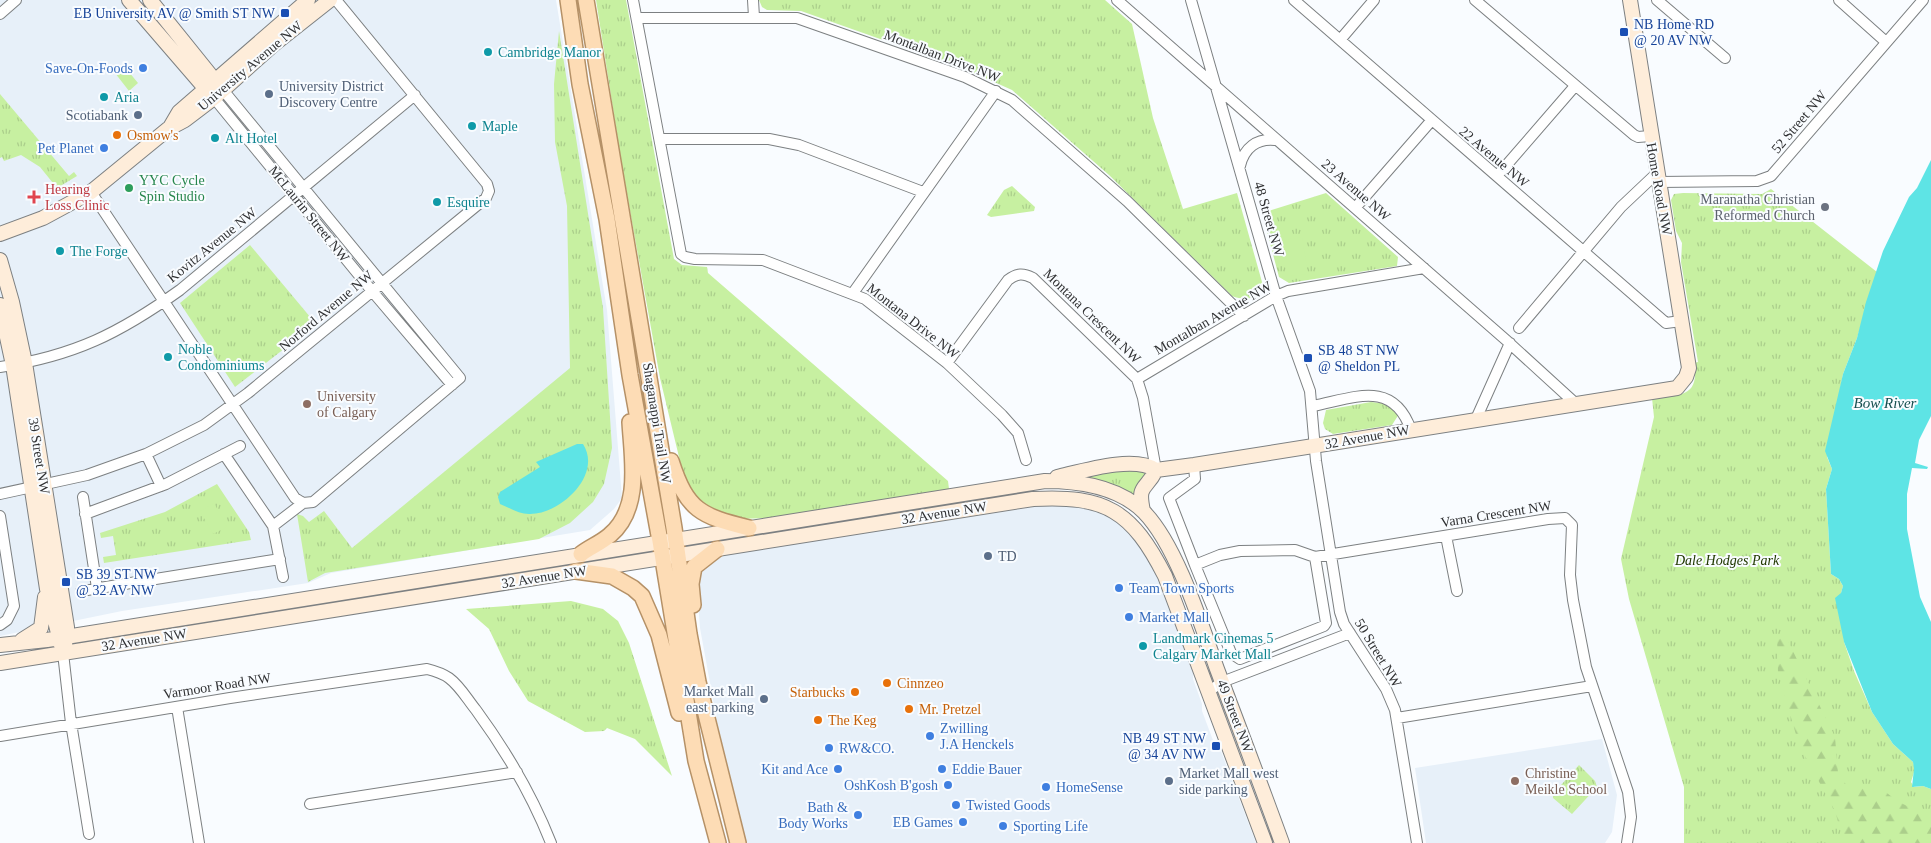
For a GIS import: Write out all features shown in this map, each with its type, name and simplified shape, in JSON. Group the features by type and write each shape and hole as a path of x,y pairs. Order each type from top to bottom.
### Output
{"main road":[{"name":"Shaganappi Trail NW","path":"568,0 580,84 607,219 630,375 668,540"},
{"name":"Shaganappi Trail NW","path":"586,0 652,387 668,540 696,762 718,843"},
{"path":"581,554 616,529 630,502 633,472 630,375"},
{"path":"652,387 658,402 675,474 690,502 714,520 749,528"},
{"path":"710,729 713,715 692,597 692,574 700,560 716,549"},
{"name":"Shaganappi Trail NW","path":"670,556 698,682 738,843"},
{"path":"576,571 612,576 633,588 642,596 659,635 690,754 696,762"}],"street":[{"path":"0,14 16,0"},
{"name":"McLaurin Street NW","path":"129,0 214,89 304,188 382,282 456,382"},
{"name":"McLaurin Street NW","path":"150,0 294,196 372,291 456,382"},
{"name":"University Avenue NW","path":"214,89 308,0"},
{"name":"University Avenue NW","path":"0,234 43,218 91,192 168,130 178,112 214,89 330,0"},
{"path":"336,0 415,95"},
{"path":"633,0 661,139 779,140 799,145 923,192"},
{"path":"753,0 754,17"},
{"name":"23 Avenue NW","path":"1117,0 1275,140 1356,207 1510,343 1574,404"},
{"name":"48 Street NW","path":"1191,0 1276,296 1310,391 1315,446"},
{"name":"22 Avenue NW","path":"1294,0 1431,121 1666,323 1681,321"},
{"path":"1340,40 1374,0"},
{"path":"1475,0 1634,135 1638,137 1650,136"},
{"name":"Home Road NW","path":"1630,0 1650,136 1689,368 1686,377"},
{"path":"1657,0 1725,58"},
{"path":"1839,0 1886,42"},
{"name":"52 Street NW","path":"1658,178 1757,181 1771,176 1923,0"},
{"name":"Montalban Drive NW","path":"638,18 788,17 809,21 965,77 996,91 1012,100 1127,201 1244,316"},
{"path":"1497,176 1575,86"},
{"path":"853,293 996,91"},
{"name":"Kovitz Avenue NW","path":"13,365 69,352 107,336 148,313 304,188 415,95"},
{"name":"Norford Avenue NW","path":"0,494 38,488 87,475 146,454 204,425 233,404 481,203 489,191 487,184 415,95"},
{"path":"1356,207 1431,121"},
{"name":"Montana Drive NW","path":"661,139 679,247 685,258 763,260 865,299 947,363 1018,433 1026,460"},
{"path":"1240,166 1244,155 1251,146 1266,140 1275,140"},
{"path":"1519,328 1621,208 1646,182 1658,178"},
{"path":"91,192 295,498 304,503"},
{"name":"39 Street NW","path":"0,260 13,365"},
{"name":"Montalban Avenue NW","path":"1137,379 1276,296 1288,291 1424,268"},
{"name":"Montana Crescent NW","path":"947,363 1008,280 1015,275 1025,274 1033,278 1137,379 1143,398 1156,470"},
{"name":"39 Street NW","path":"0,305 38,488 62,637 71,724 89,834"},
{"path":"1476,419 1510,343"},
{"name":"32 Avenue NW","path":"0,645 62,637 1045,481 1094,468 1147,464 1156,470 1315,446 1677,388 1686,377"},
{"path":"273,526 304,503 313,502 456,382"},
{"path":"1312,406 1377,395 1389,398 1399,407 1406,415 1411,430"},
{"path":"86,514 162,486 240,446"},
{"name":"50 Street NW","path":"1315,446 1340,612 1350,633 1386,689 1397,718 1417,843"},
{"path":"146,454 162,486"},
{"path":"224,454 273,526 283,577"},
{"path":"1194,465 1195,479 1169,498 1195,565 1231,653 1240,659 1324,626 1326,623 1314,557 1294,550 1240,552 1220,555 1195,565"},
{"path":"1143,511 1140,496 1143,486 1156,470"},
{"name":"32 Avenue NW","path":"1045,481 1090,485"},
{"name":"49 Street NW","path":"1090,485 1118,495 1143,511 1172,556 1195,607 1282,843"},
{"name":"39 Street NW","path":"38,488 47,589 62,637"},
{"path":"83,497 97,588"},
{"name":"32 Avenue NW","path":"0,663 1033,499 1070,498 1088,500"},
{"name":"49 Street NW","path":"1088,500 1106,507 1124,518 1140,534 1154,554 1165,576 1265,843"},
{"path":"0,516 14,606 7,620 0,625"},
{"name":"Varna Crescent NW","path":"1314,557 1565,518 1572,525 1570,575 1573,600 1586,667 1592,686"},
{"path":"1446,536 1457,592"},
{"path":"81,591 280,559"},
{"path":"19,642 41,628 47,589"},
{"path":"1206,688 1350,633"},
{"name":"Varmoor Road NW","path":"0,736 404,671 427,669 439,672 458,686 517,772"},
{"path":"1397,718 1592,686 1628,792 1631,817 1627,843"},
{"path":"177,707 199,843"},
{"path":"310,804 517,772 532,798 551,843"}],"shaded area":[{"name":"University of Calgary","path":"0,0 556,0 607,310 622,498 614,509 590,530 331,573 308,583 122,611 0,636"},
{"path":"1059,503 1100,510 1128,529 1148,560 1159,580 1193,673 1193,679 1202,704 1202,711 1215,747 1219,746 1256,843 743,843 733,809 700,628 696,576 712,557"},
{"name":"Christine Meikle School","path":"1602,739 1617,795 1612,832 1605,843 1426,843 1415,768"}],"green space":[{"path":"596,0 626,0 674,259 682,265 707,267 708,273 948,481 949,489 773,518 730,519 698,502 685,482 660,378 622,166"},
{"path":"759,0 1105,0 1132,24 1153,118 1183,209 1237,193 1262,282 1259,292 1248,299 1232,296 1109,175 1012,90 965,69 801,11 767,10 762,7"},
{"path":"559,31 603,308 612,448 604,484 593,502 570,523 539,539 325,573 308,582 297,514 303,516 309,522 324,511 352,548 570,368 567,206 555,142 554,84"},
{"path":"124,66 138,83 129,91 115,73"},
{"path":"0,94 69,176 74,172 77,176 57,188 40,167 21,155 4,161 2,157 0,158"},
{"path":"1012,186 1035,207 1034,211 991,217 987,215 1004,190"},
{"name":"Dale Hodges Park","path":"1771,189 1877,272 1857,338 1843,374 1827,457 1832,469 1826,489 1831,574 1839,579 1843,586 1841,593 1844,642 1872,712 1893,744 1913,762 1915,769 1911,782 1914,787 1923,786 1931,789 1931,843 1684,843 1684,787 1629,599 1621,559 1654,417 1652,398 1679,395 1690,389 1694,383 1694,363 1698,362 1681,262 1682,243 1676,231 1671,200 1674,194 1683,193 1762,194"},
{"path":"1326,193 1398,257 1397,266 1289,283 1279,277 1262,213"},
{"path":"1302,237 1308,274 1288,276 1277,241"},
{"path":"250,245 316,324 235,387 180,303"},
{"path":"1371,402 1389,404 1399,414 1392,425 1333,434 1325,429 1323,423 1326,410"},
{"path":"1123,470 1148,470 1136,499 1081,477"},
{"path":"217,484 249,532 251,540 104,563 103,557 116,555 113,536 101,538 100,533 165,512"},
{"path":"214,503 227,527 213,534 200,511"},
{"path":"571,601 603,609 618,621 629,643 672,776 635,739 607,728 604,731 585,732 528,701 509,671 489,629 466,609"},
{"path":"1777,635 1785,635 1835,737 1838,773 1847,786 1877,785 1897,801 1931,818 1931,843 1844,843 1835,811 1799,745 1778,672"},
{"path":"1579,765 1595,781 1597,787 1572,814 1553,798 1553,794"}],"water":[{"name":"Bow River","path":"1931,160 1931,416 1919,440 1915,463 1928,467 1927,469 1912,468 1907,494 1907,529 1920,597 1931,622 1931,789 1923,786 1912,787 1913,762 1893,744 1872,712 1844,642 1835,598 1841,593 1843,586 1839,579 1831,574 1826,489 1832,469 1825,451 1843,374 1857,338 1866,302 1883,251 1909,197 1917,188"},
{"path":"577,444 583,444 588,456 587,468 583,480 565,500 541,513 529,514 518,512 500,504 498,497 500,492 540,467 536,462"}],"place":[{"name":"EB University AV @ Smith ST NW","path":"285,13"},
{"name":"NB Home RD @ 20 AV NW","path":"1624,32"},
{"name":"Cambridge Manor","path":"488,52"},
{"name":"Save-On-Foods","path":"143,68"},
{"name":"University District Discovery Centre","path":"269,94"},
{"name":"Aria","path":"104,97"},
{"name":"Scotiabank","path":"138,115"},
{"name":"Maple","path":"472,126"},
{"name":"Osmow's","path":"117,135"},
{"name":"Alt Hotel","path":"215,138"},
{"name":"Pet Planet","path":"104,148"},
{"name":"YYC Cycle Spin Studio","path":"129,188"},
{"name":"Hearing Loss Clinic","path":"34,197"},
{"name":"Esquire","path":"437,202"},
{"name":"Maranatha Christian Reformed Church","path":"1825,207"},
{"name":"The Forge","path":"60,251"},
{"name":"Noble Condominiums","path":"168,357"},
{"name":"SB 48 ST NW @ Sheldon PL","path":"1308,358"},
{"name":"University of Calgary","path":"307,404"},
{"name":"TD","path":"988,556"},
{"name":"SB 39 ST NW @ 32 AV NW","path":"66,582"},
{"name":"Team Town Sports","path":"1119,588"},
{"name":"Market Mall","path":"1129,617"},
{"name":"Landmark Cinemas 5 Calgary Market Mall","path":"1143,646"},
{"name":"Cinnzeo","path":"887,683"},
{"name":"Starbucks","path":"855,692"},
{"name":"Market Mall east parking","path":"764,699"},
{"name":"Mr. Pretzel","path":"909,709"},
{"name":"The Keg","path":"818,720"},
{"name":"Zwilling J.A Henckels","path":"930,736"},
{"name":"NB 49 ST NW @ 34 AV NW","path":"1216,746"},
{"name":"RW&CO.","path":"829,748"},
{"name":"Kit and Ace","path":"838,769"},
{"name":"Eddie Bauer","path":"942,769"},
{"name":"Market Mall west side parking","path":"1169,781"},
{"name":"Christine Meikle School","path":"1515,781"},
{"name":"OshKosh B'gosh","path":"948,785"},
{"name":"HomeSense","path":"1046,787"},
{"name":"Twisted Goods","path":"956,805"},
{"name":"Bath & Body Works","path":"858,815"},
{"name":"EB Games","path":"963,822"},
{"name":"Sporting Life","path":"1003,826"}]}
